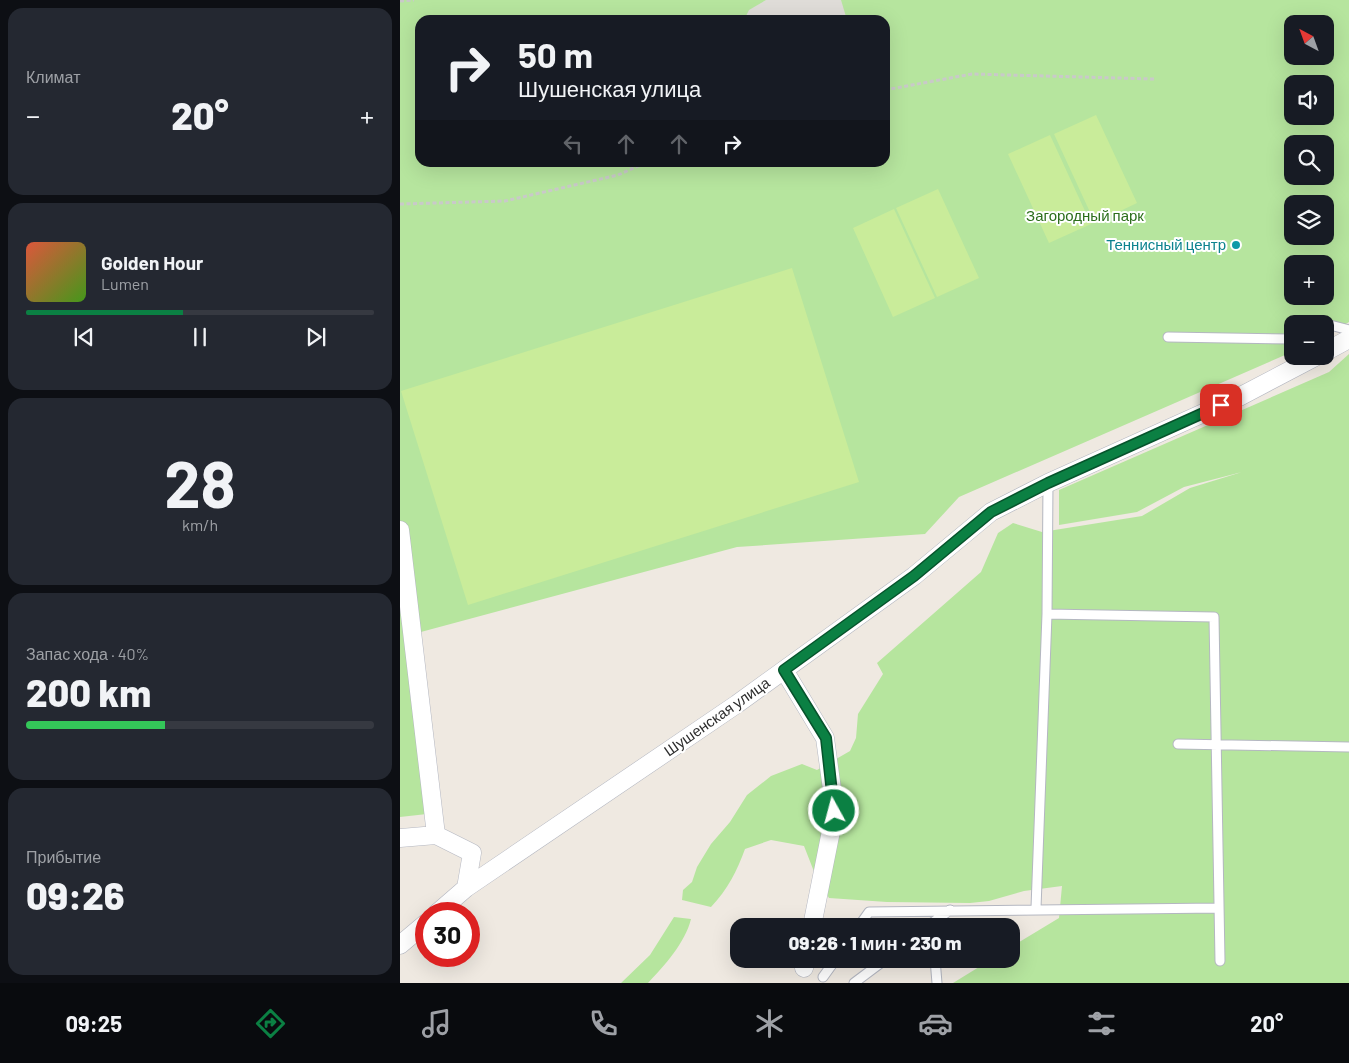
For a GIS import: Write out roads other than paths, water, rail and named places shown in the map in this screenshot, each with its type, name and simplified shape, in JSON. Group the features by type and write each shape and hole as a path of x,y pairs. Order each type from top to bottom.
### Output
{"street":[{"path":"1334,348 1349,340"},
{"name":"Шушенская улица","path":"450,902 466,888 784,670 914,576 991,512 1048,483 1239,398 1300,365"},
{"path":"400,530 436,835"},
{"path":"784,670 826,738 834,811 814,918"},
{"path":"400,838 436,835 445,838 472,854 466,888"},
{"path":"400,945 415,932"}],"lane":[{"path":"1334,326 1349,330"},
{"path":"1168,337 1284,339"},
{"path":"1036,908 1047,614 1048,483"},
{"path":"1047,614 1214,617 1220,961"},
{"path":"1178,744 1349,747"},
{"path":"865,918 869,912 1036,908 1219,908"},
{"path":"940,918 950,910"},
{"path":"823,977 830,968"},
{"path":"854,983 874,968"},
{"path":"936,968 937,983"}],"place":[{"name":"Теннисный центр","path":"1236,245"}],"park label":[{"name":"Загородный парк","path":"1085,216"}]}
